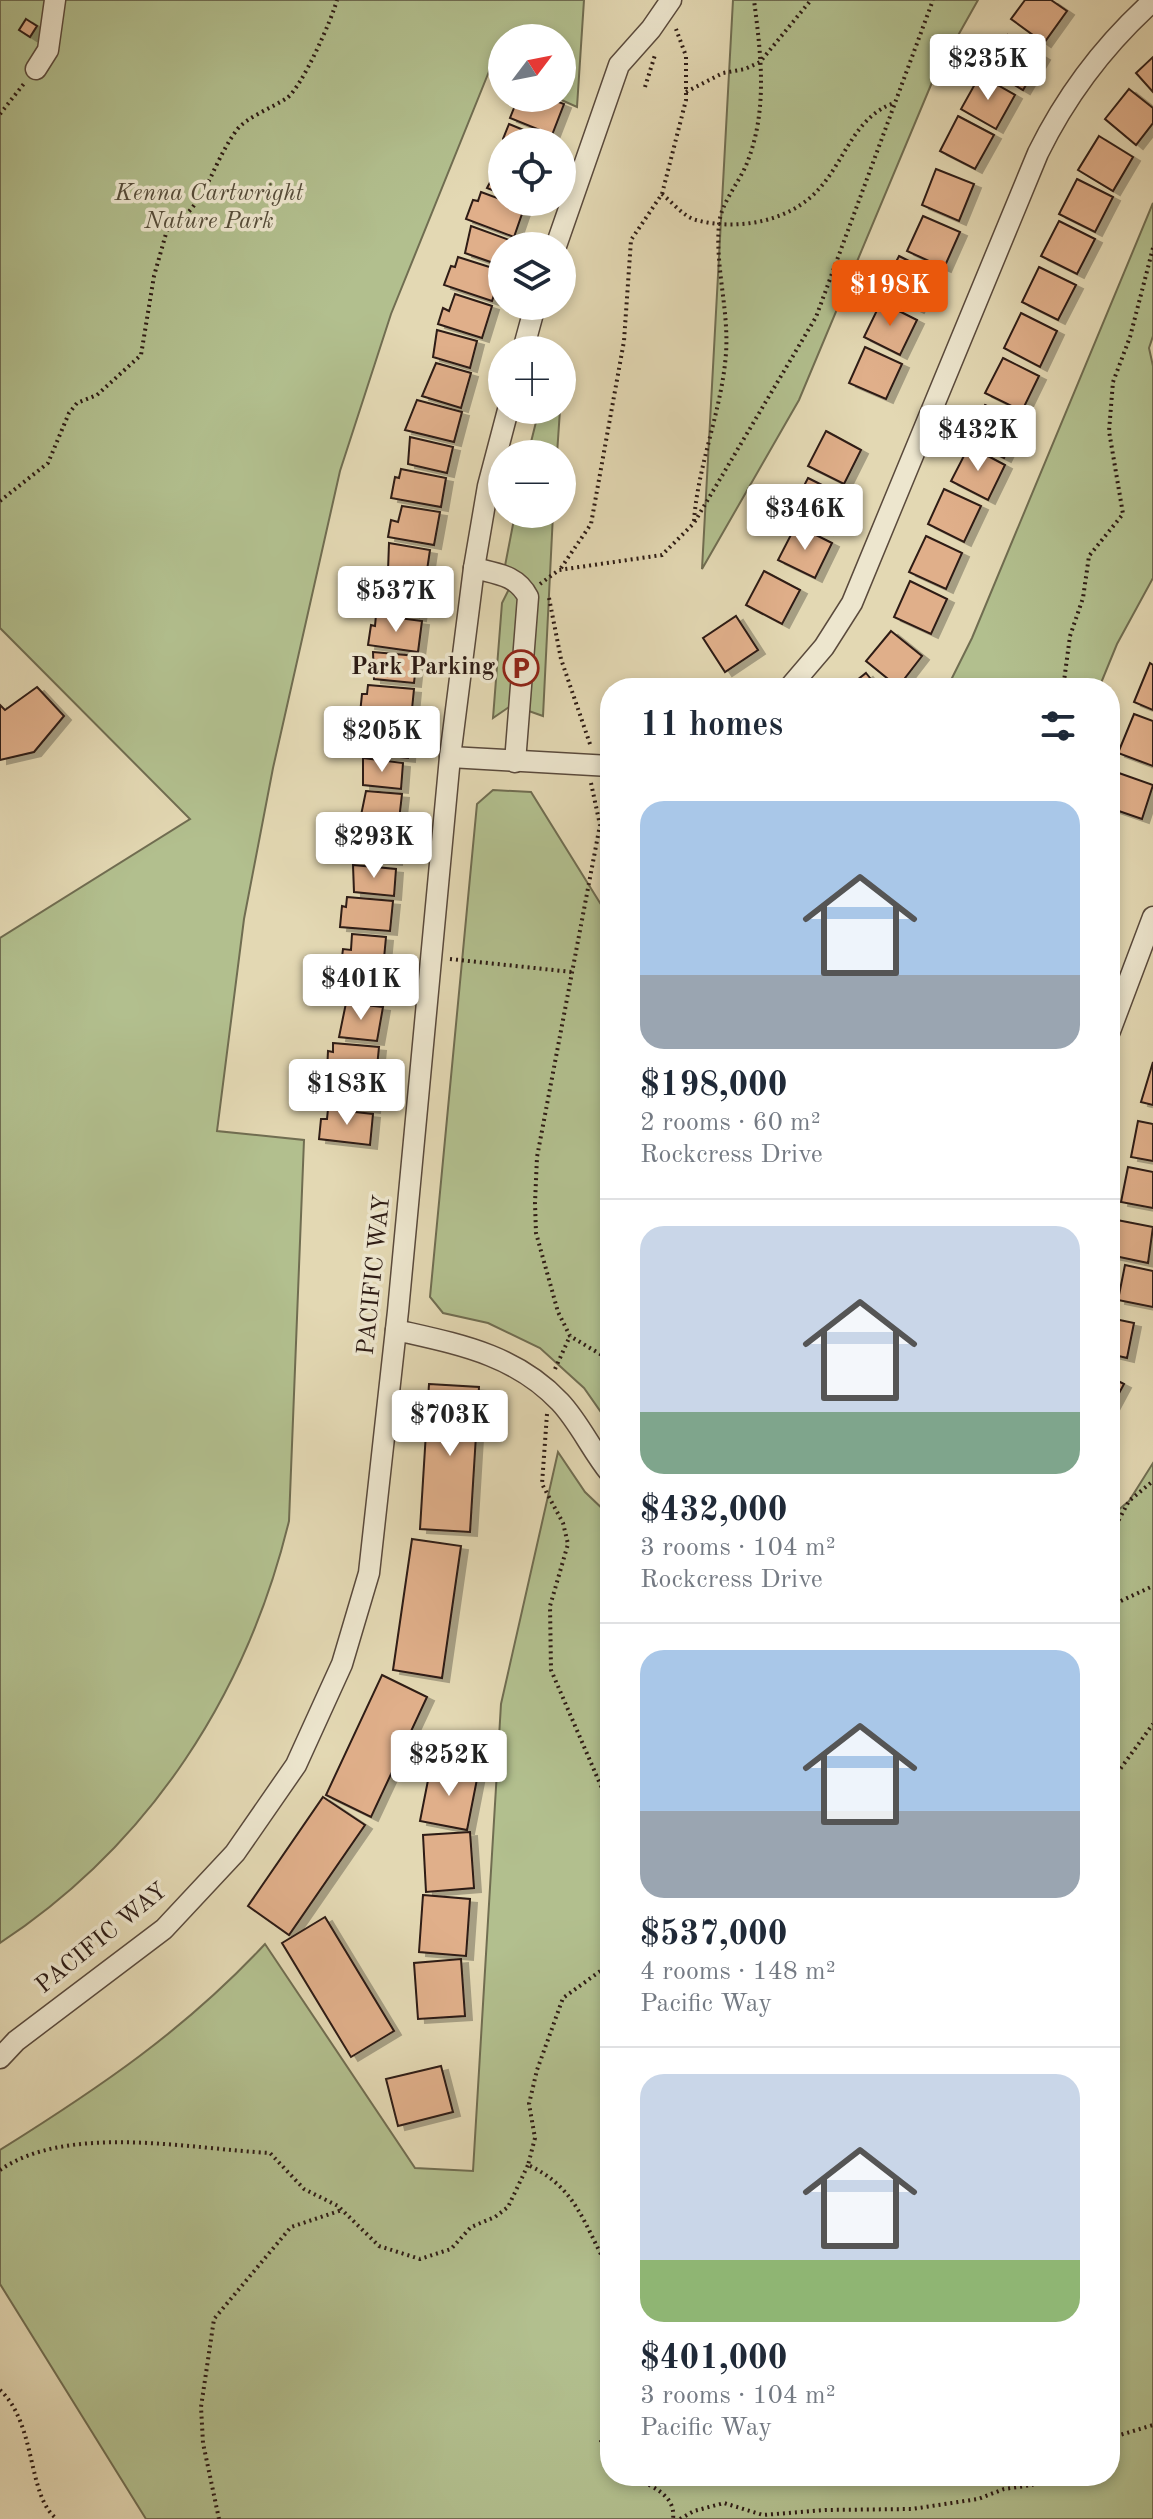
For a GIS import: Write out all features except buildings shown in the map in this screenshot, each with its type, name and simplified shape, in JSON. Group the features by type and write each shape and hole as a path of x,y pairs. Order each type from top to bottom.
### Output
{"street":[{"path":"36,69 48,50 55,0"},
{"path":"798,678 824,647 852,603 1038,153 1061,106 1098,58 1153,1"},
{"path":"561,232 619,65 669,3"},
{"name":"PACIFIC WAY","path":"0,2058 16,2041 164,1929 235,1853 296,1765 342,1664 369,1573 396,1330 450,757 474,568 488,486 504,424"},
{"path":"474,568 513,579 521,584 528,597 515,762"},
{"path":"450,757 600,766"},
{"path":"1120,1004 1153,917"},
{"path":"396,1330 483,1350 529,1374 561,1403 600,1459"}],"path":[{"path":"0,501 48,463 69,413 77,403 97,395 122,376 141,355 154,276 167,230 187,217 215,174 237,129 291,95 320,45 337,0"},
{"path":"694,523 696,488 720,396 726,354 728,312 719,223 746,163 757,127 762,94 754,0"},
{"path":"686,92 723,73 745,69 760,62 811,0"},
{"path":"559,570 662,555 694,523 816,317 933,0"},
{"path":"528,597 559,570 591,524 624,341 631,240 662,194 686,92 686,56 669,3"},
{"path":"0,114 36,69"},
{"path":"662,194 693,220 765,222 818,191 858,129 881,107 894,103"},
{"path":"1064,678 1070,636 1083,598 1089,556 1123,514 1109,431 1113,382 1130,337 1153,248"},
{"path":"0,494 6,498"},
{"path":"545,580 561,659 591,744 588,766 600,825 537,1157 536,1233 558,1312 570,1336 600,1354"},
{"path":"432,957 573,972"},
{"path":"555,1369 570,1336"},
{"path":"547,1411 542,1484 563,1523 568,1544 550,1606 551,1670 600,1784"},
{"path":"1120,1518 1129,1501 1153,1481"},
{"path":"1120,1601 1153,1586"},
{"path":"1120,1769 1153,1724"},
{"path":"0,2170 14,2161 85,2144 154,2142 270,2153 304,2189 319,2193 342,2210 379,2246 420,2259 451,2249 471,2227 495,2217 508,2207 528,2165 535,2138 529,2104 537,2070 563,1998 600,1971"},
{"path":"528,2165 555,2178 568,2193 600,2252"},
{"path":"219,2519 203,2443 201,2407 214,2319 291,2227 342,2210"},
{"path":"0,2390 15,2408 30,2444 42,2499 57,2519"},
{"path":"1120,2435 1153,2425"},
{"path":"650,2486 668,2497 674,2508 673,2519"},
{"path":"680,2519 694,2511 724,2503 763,2515 825,2510 912,2509 978,2499 1004,2489 1025,2486"}],"green space":[{"name":"Kenna Cartwright Nature Park","path":"0,0 584,0 577,107 576,24 488,24 488,74 391,314 340,471 273,768 244,919 217,1131 304,1140 289,1521 271,1585 247,1646 219,1704 185,1760 146,1812 103,1860 54,1904 0,1943 0,938 190,819 0,628"},
{"path":"733,0 978,0 933,80 799,400 702,569"},
{"path":"1153,203 1153,336 1149,348 1153,366 1153,578 1117,644 1103,678 952,678 972,638"},
{"path":"536,424 559,424 558,440 532,440"},
{"name":"Park Parking","path":"512,528 552,528 543,716 512,705 493,718 502,603 515,577 504,571"},
{"path":"493,790 531,792 600,903 600,1411 584,1388 540,1348 488,1323 443,1313 430,1297 477,804"},
{"path":"558,1452 585,1492 600,1506 600,2486 1120,2486 1120,1509 1129,1501 1153,1463 1153,2519 146,2519 0,2284 0,2150 140,2056 204,2004 265,1944 415,2168 473,2171 501,1704"}],"place":[{"name":"Park Parking","path":"521,668"}]}
